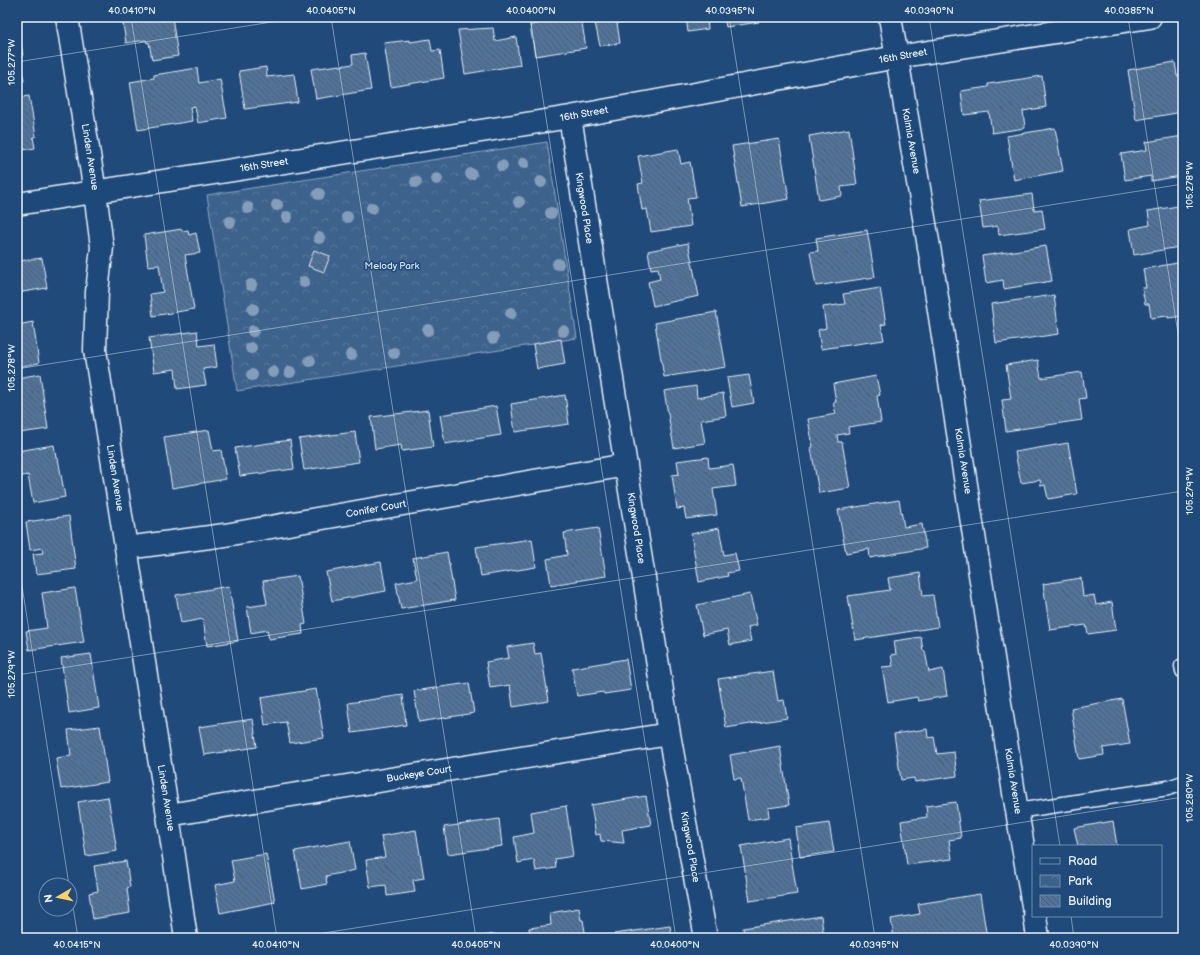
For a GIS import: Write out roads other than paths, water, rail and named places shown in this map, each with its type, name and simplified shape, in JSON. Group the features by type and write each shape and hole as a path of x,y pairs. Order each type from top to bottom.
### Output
{"street":[{"name":"Linden Avenue","path":"67,17 95,192 102,248 95,350 186,938"},
{"name":"Kalmia Avenue","path":"890,17 933,267 1032,900"},
{"name":"16th Street","path":"17,204 570,117 897,57 1150,17"},
{"name":"Kingwood Place","path":"570,117 669,734 706,938"},
{"name":"Conifer Court","path":"126,548 225,535 626,465"},
{"name":"Buckeye Court","path":"168,814 669,734"},
{"path":"1035,917 1038,938"}],"lane":[{"path":"1017,811 1168,788 1183,783"}],"park label":[{"name":"Melody Park","path":"392,266"}]}
